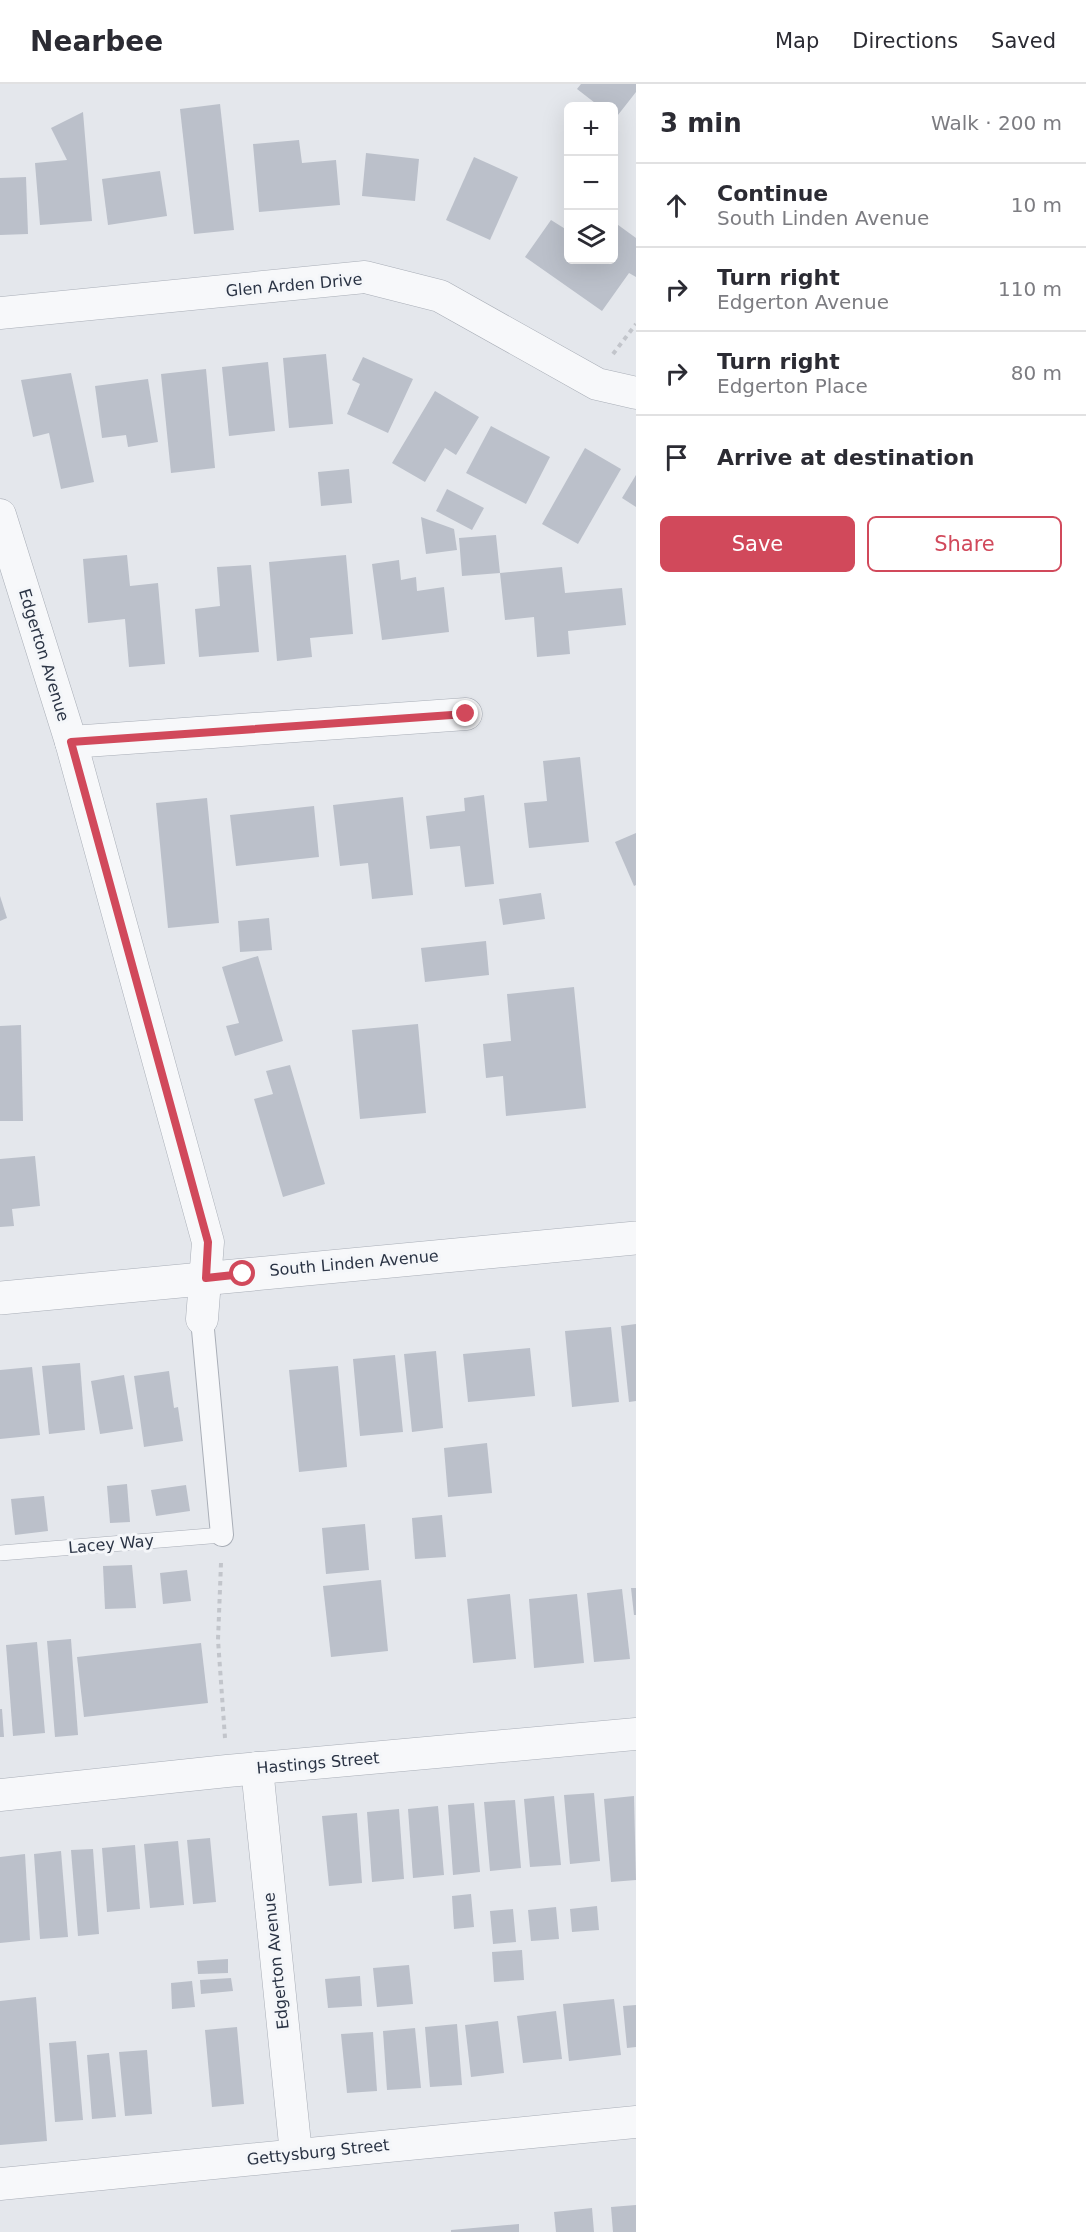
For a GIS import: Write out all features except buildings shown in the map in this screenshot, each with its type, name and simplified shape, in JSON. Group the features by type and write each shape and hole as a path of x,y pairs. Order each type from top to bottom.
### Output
{"street":[{"name":"Glen Arden Drive","path":"0,313 365,277 440,296 597,384 636,393"},
{"name":"Edgerton Avenue","path":"0,515 71,742 208,1242 202,1319"},
{"path":"71,742 466,714"},
{"name":"South Linden Avenue","path":"0,1298 636,1238"},
{"path":"202,1319 222,1535"},
{"name":"Hastings Street","path":"0,1795 258,1768 636,1734"},
{"name":"Edgerton Avenue","path":"258,1768 296,2154"},
{"name":"Gettysburg Street","path":"0,2184 636,2122"}],"lane":[{"name":"Lacey Way","path":"0,1554 222,1535"}],"path":[{"path":"612,356 636,324"},
{"path":"222,1535 218,1640 225,1741"}],"route":[{"path":"243,1274 206,1278 208,1242 71,742 466,714"}]}
